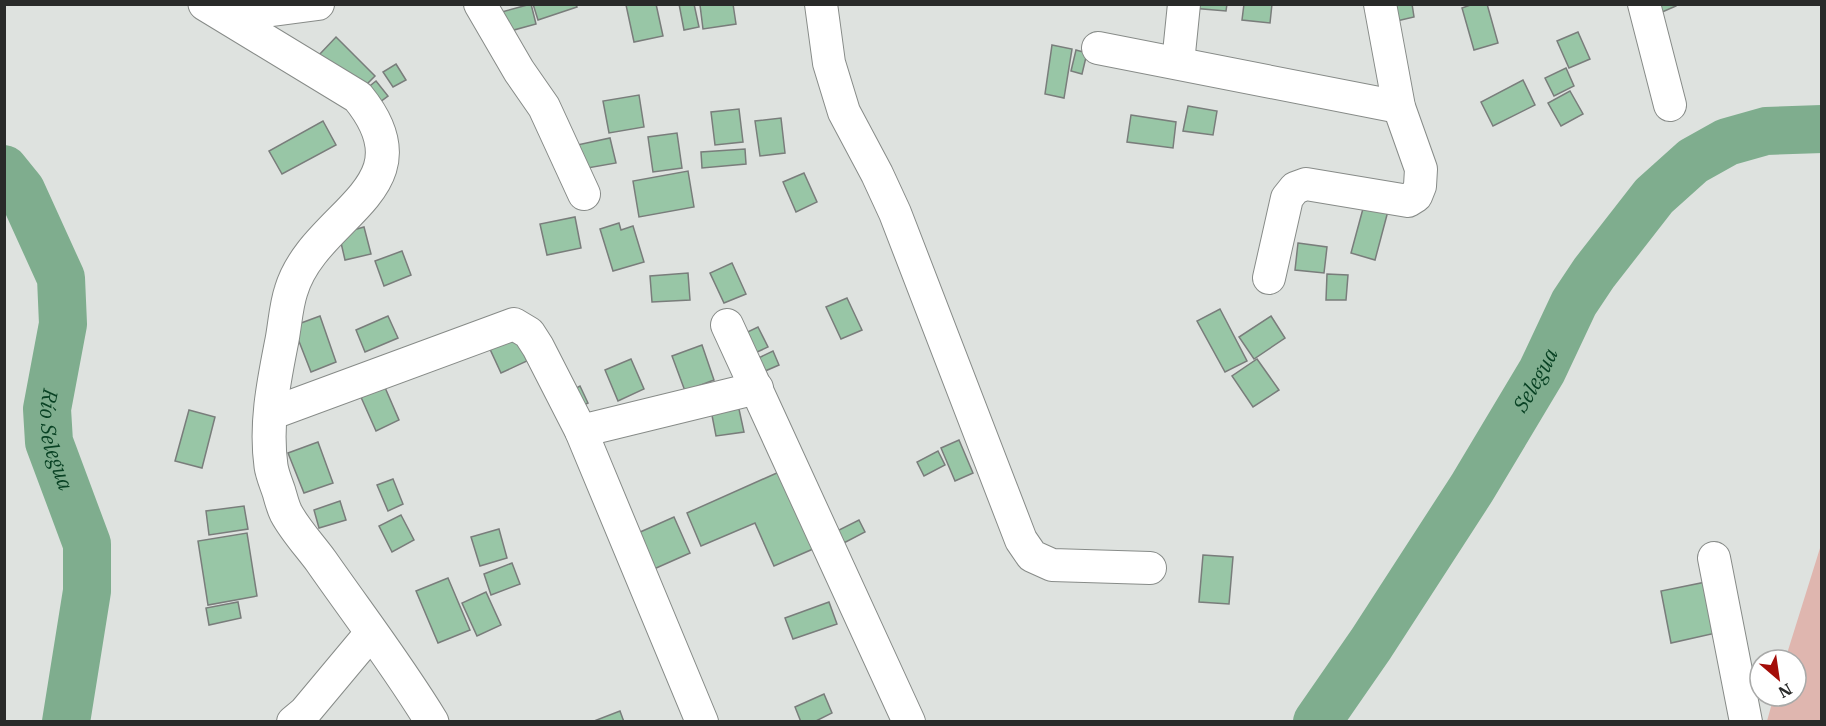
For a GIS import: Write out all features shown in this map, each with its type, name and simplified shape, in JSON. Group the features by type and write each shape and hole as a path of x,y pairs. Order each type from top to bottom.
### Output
{"street":[{"path":"216,10 318,4"},
{"path":"480,4 519,71 544,107 584,194"},
{"path":"821,4 829,63 844,112 895,213 1021,540 1032,556 1052,565 1150,568"},
{"path":"1178,63 1184,4"},
{"path":"1269,278 1287,198 1295,188 1306,184 1408,201 1416,196 1420,186 1421,169 1399,107 1380,4"},
{"path":"1644,4 1670,105"},
{"path":"216,10 358,97 368,110 382,138 384,152 375,182 327,234 304,263 291,290 270,414 271,467 286,513 408,682 432,722"},
{"path":"1098,48 1399,107"},
{"path":"270,414 514,324 529,333 581,430 702,722"},
{"path":"727,325 758,388 909,722"},
{"path":"581,430 758,388"},
{"path":"1714,558 1746,722"},
{"path":"293,722 305,712 371,633"}],"shaded area":[{"path":"1821,545 1821,721 1767,721 1771,708 1808,708 1808,648 1789,648"}],"building":[{"path":"531,4 536,24 503,33 498,13"},
{"path":"533,4 576,4 577,7 538,20"},
{"path":"656,4 663,36 634,42 626,5"},
{"path":"679,4 694,4 699,27 684,30"},
{"path":"733,4 736,24 703,29 700,5"},
{"path":"1191,4 1227,4 1226,11 1191,8"},
{"path":"1244,4 1272,4 1270,23 1242,20"},
{"path":"1385,4 1412,4 1414,17 1388,23"},
{"path":"1473,4 1487,4 1498,43 1474,50 1462,8"},
{"path":"1648,4 1676,4 1676,6 1653,16"},
{"path":"1578,32 1590,59 1569,68 1557,41"},
{"path":"336,37 375,76 358,93 319,55"},
{"path":"1052,45 1072,49 1064,98 1045,94"},
{"path":"1076,50 1087,53 1082,74 1071,71"},
{"path":"396,64 406,80 393,87 383,72"},
{"path":"1566,68 1574,86 1554,96 1545,78"},
{"path":"1523,80 1535,105 1493,126 1481,102"},
{"path":"376,81 388,96 372,108 361,93"},
{"path":"1570,91 1583,114 1561,126 1548,103"},
{"path":"639,95 644,127 609,133 603,101"},
{"path":"1188,106 1217,111 1213,135 1183,131"},
{"path":"739,109 743,142 715,145 711,112"},
{"path":"1131,115 1176,122 1173,148 1127,142"},
{"path":"781,118 785,153 760,156 755,121"},
{"path":"323,121 336,145 282,174 269,151"},
{"path":"677,133 682,168 653,172 648,137"},
{"path":"610,138 616,163 582,169 577,145"},
{"path":"745,149 746,164 702,168 701,152"},
{"path":"688,171 694,207 639,217 633,181"},
{"path":"804,173 817,202 796,212 783,182"},
{"path":"1364,205 1388,211 1375,260 1351,253"},
{"path":"575,217 581,248 547,255 540,224"},
{"path":"619,223 621,230 633,226 644,262 613,271 600,229"},
{"path":"364,227 371,254 345,260 339,234"},
{"path":"1298,243 1327,247 1324,273 1295,270"},
{"path":"402,251 411,275 384,286 375,261"},
{"path":"732,263 746,294 724,303 710,273"},
{"path":"688,273 690,300 652,302 650,276"},
{"path":"1327,274 1348,275 1346,300 1326,300"},
{"path":"847,298 862,330 841,339 826,307"},
{"path":"1220,309 1247,361 1225,372 1197,321"},
{"path":"320,316 336,362 311,372 293,326"},
{"path":"388,316 398,338 365,352 356,330"},
{"path":"1271,316 1285,338 1254,359 1239,337"},
{"path":"758,327 768,347 746,357 737,337"},
{"path":"514,334 527,361 501,373 489,347"},
{"path":"702,345 714,380 685,391 672,356"},
{"path":"773,351 779,365 756,375 750,362"},
{"path":"631,359 644,389 618,401 605,370"},
{"path":"1257,359 1279,390 1253,407 1232,376"},
{"path":"380,376 399,420 376,431 356,386"},
{"path":"580,386 588,403 574,409 567,393"},
{"path":"737,400 744,432 716,436 710,405"},
{"path":"189,410 215,417 202,468 175,461"},
{"path":"959,440 973,473 955,481 941,448"},
{"path":"318,442 333,483 304,493 288,453"},
{"path":"938,451 945,465 924,476 917,462"},
{"path":"779,472 813,549 774,566 755,523 701,546 687,513"},
{"path":"393,479 403,504 388,511 377,485"},
{"path":"340,501 346,520 319,528 314,510"},
{"path":"244,506 248,529 209,535 206,511"},
{"path":"401,515 414,540 392,552 379,526"},
{"path":"674,517 690,553 645,573 629,537"},
{"path":"859,520 865,532 840,545 833,533"},
{"path":"499,529 507,558 480,566 471,537"},
{"path":"247,533 257,596 208,605 198,541"},
{"path":"1203,555 1233,557 1229,604 1199,602"},
{"path":"512,563 520,584 491,595 484,574"},
{"path":"448,578 470,630 438,643 416,591"},
{"path":"1706,582 1716,633 1671,643 1661,591"},
{"path":"486,592 501,625 477,636 462,603"},
{"path":"238,602 241,618 209,625 206,608"},
{"path":"829,602 837,624 793,639 785,618"},
{"path":"824,694 832,713 814,722 801,722 795,707"},
{"path":"620,711 624,722 594,722 594,721"}],"waterway":[{"name":"Selegua","path":"1317,722 1371,644 1472,488 1542,371 1574,303 1594,273 1654,196 1693,161 1727,142 1766,131 1822,129"},
{"name":"Río Selegua","path":"4,169 21,190 61,278 63,324 47,409 49,442 87,544 87,591 66,722"}]}
